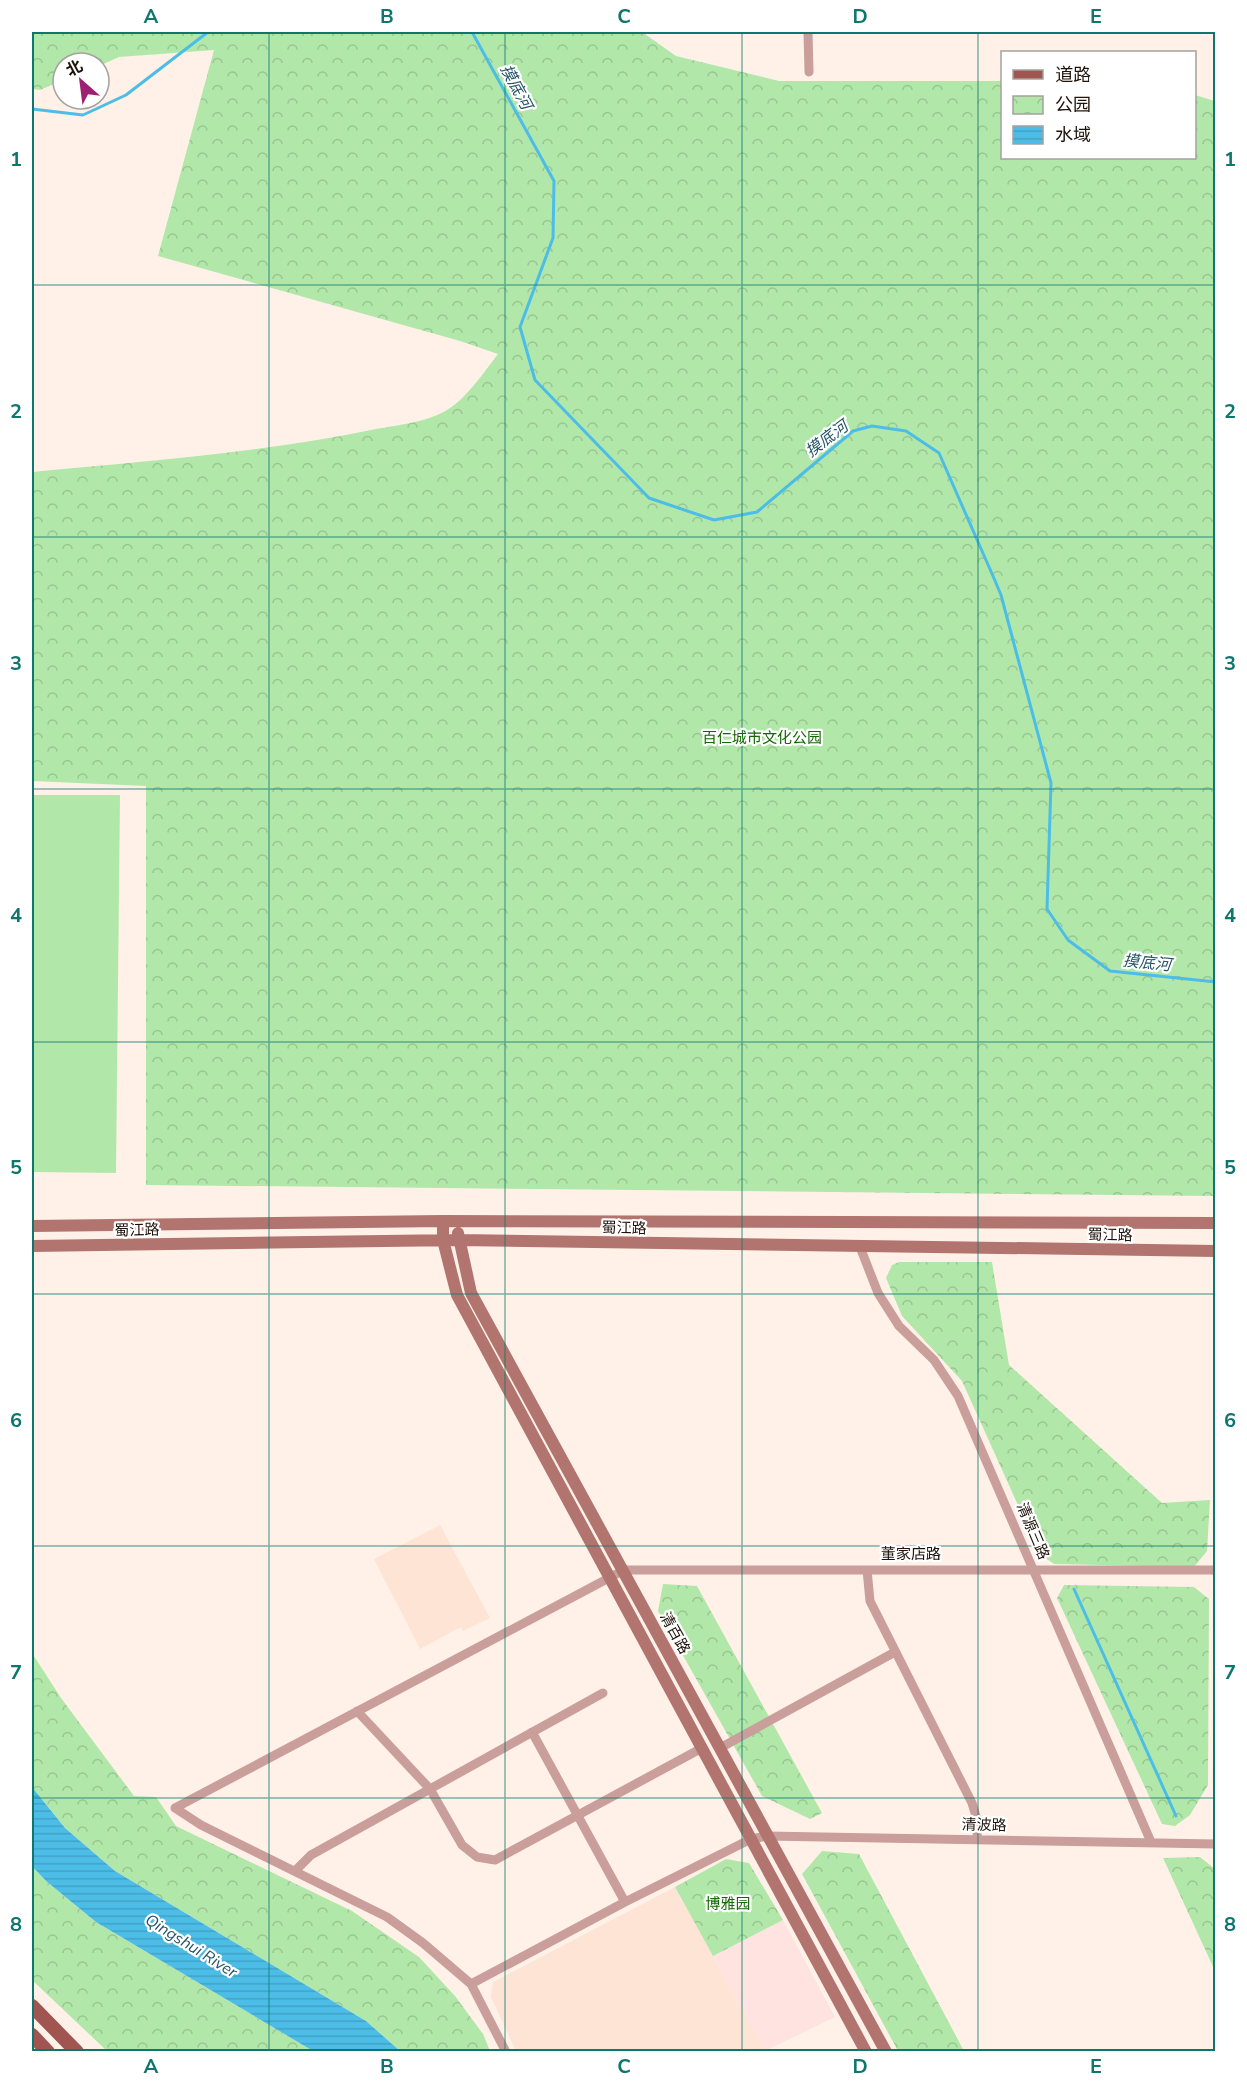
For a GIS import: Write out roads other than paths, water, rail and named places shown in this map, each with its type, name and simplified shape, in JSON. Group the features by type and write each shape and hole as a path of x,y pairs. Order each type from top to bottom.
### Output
{"main road":[{"path":"32,2006 76,2052"},
{"path":"32,2036 48,2052"}],"street":[{"path":"808,32 809,72"},
{"path":"443,1221 443,1240 457,1295 866,2052"},
{"name":"蜀江路","path":"32,1226 443,1221 1215,1223"},
{"name":"清百路","path":"458,1222 458,1240 471,1293 886,2052"},
{"name":"蜀江路","path":"32,1246 458,1240 1215,1251"},
{"name":"清源三路","path":"860,1247 878,1293 899,1326 934,1360 958,1396 1151,1842"},
{"name":"董家店路","path":"295,1871 201,1825 175,1808 624,1570 1215,1570"},
{"path":"867,1570 870,1600 972,1803 978,1822 977,1839"},
{"path":"720,1748 895,1652"},
{"path":"506,2052 471,1984 423,1943 387,1917 295,1871 311,1855 603,1693"},
{"path":"357,1711 430,1789 462,1845 477,1857 495,1860 702,1748"},
{"path":"532,1732 625,1902"},
{"name":"清波路","path":"471,1984 625,1902 751,1839 767,1836 1215,1844"}],"water":[{"name":"Qingshui River","path":"32,1787 65,1828 115,1871 366,2021 400,2051 313,2051 96,1922 46,1881 32,1866"}],"waterway":[{"name":"摸底河","path":"32,109 83,115 126,95 208,32"},
{"name":"摸底河","path":"472,32 554,181 553,238 520,327 535,380 649,498 714,520 757,512 853,431 872,426 906,431 939,453 1001,595 1051,783 1047,909 1068,940 1110,971 1216,982"},
{"path":"1074,1589 1176,1816"}],"park label":[{"name":"百仁城市文化公园","path":"762,738"},
{"name":"博雅园","path":"728,1904"}]}
